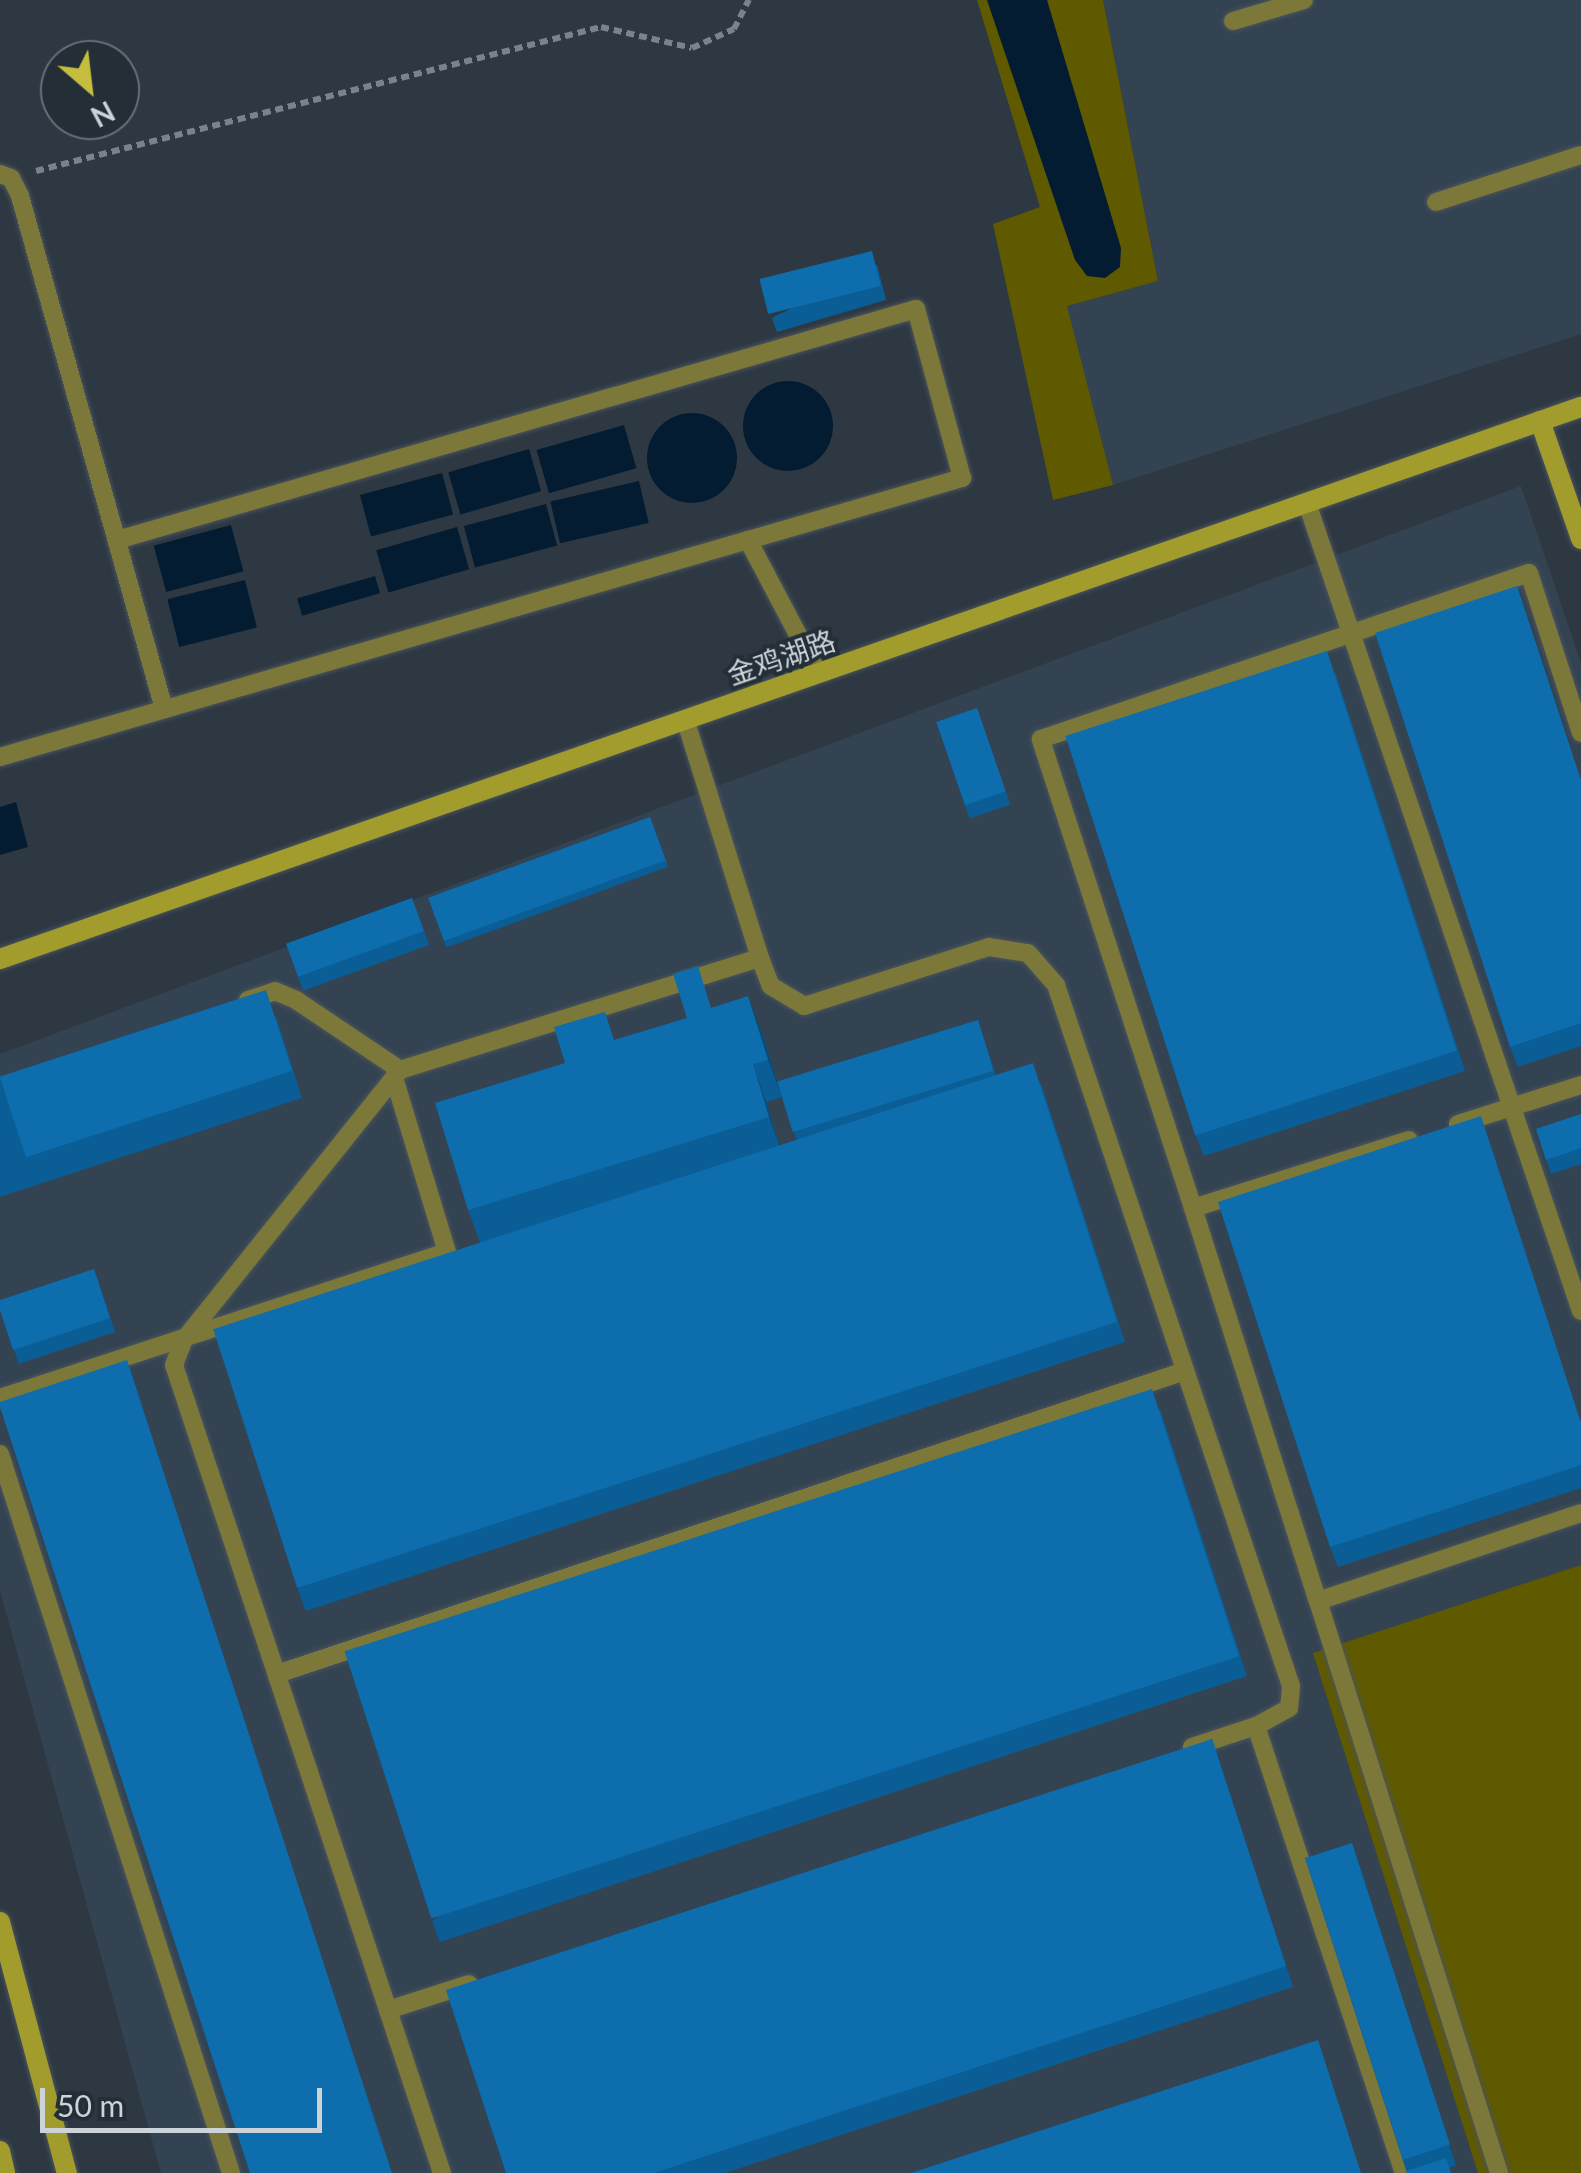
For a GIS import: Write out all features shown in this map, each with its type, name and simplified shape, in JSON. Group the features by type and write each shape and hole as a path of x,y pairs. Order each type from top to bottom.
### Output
{"street":[{"name":"金鸡湖路","path":"0,958 1581,407"},
{"path":"1540,421 1581,539"},
{"path":"0,1922 66,2173"},
{"path":"0,2151 6,2173"}],"lane":[{"path":"1233,22 1304,0"},
{"path":"1436,202 1581,155"},
{"path":"5,176 118,540 164,709"},
{"path":"0,757 962,478 916,309 118,540"},
{"path":"1307,503 1581,1311"},
{"path":"748,540 818,673"},
{"path":"1499,2173 1041,738 1529,574 1581,732"},
{"path":"685,720 771,986 804,1006 989,947 1014,947 1044,968 1056,985 1291,1686 1289,1708 1256,1726 1181,1751"},
{"path":"442,2173 174,1365 183,1341 397,1074 760,958"},
{"path":"0,1398 447,1252 397,1074 275,991 220,1009"},
{"path":"1193,1208 1581,1084"},
{"path":"276,1674 1185,1370"},
{"path":"0,1454 231,2173"},
{"path":"1318,1600 1581,1514"},
{"path":"1256,1726 1404,2173"},
{"path":"388,2010 482,1979"}],"path":[{"path":"5,176 601,27 692,48 734,29 749,0"}],"shaded area":[{"path":"977,0 1103,0 1158,281 1067,306 1113,485 1053,500 993,224 1040,207"},
{"path":"987,0 1047,0 1121,248 1120,267 1105,278 1087,276 1075,260"},
{"path":"1103,0 1581,0 1581,334 1113,485 1066,306 1158,281"},
{"path":"788,381 820,394 833,426 820,458 788,471 756,458 743,426 756,394"},
{"path":"692,413 724,426 737,458 724,490 692,503 660,490 647,458 660,426"},
{"path":"624,425 636,468 549,493 537,450"},
{"path":"529,449 541,491 460,514 448,472"},
{"path":"442,473 453,515 371,537 360,495"},
{"path":"639,481 649,523 560,543 550,501"},
{"path":"1521,486 1581,663 1581,2173 161,2173 0,1591 0,1054"},
{"path":"546,504 557,546 475,568 464,526"},
{"path":"231,525 243,571 166,592 154,546"},
{"path":"457,527 469,569 388,592 376,550"},
{"path":"375,576 380,593 302,616 297,598"},
{"path":"245,580 257,628 179,647 167,599"},
{"path":"16,802 28,847 0,855 0,807"},
{"path":"1581,1565 1581,2173 1478,2173 1313,1653"}],"building":[{"path":"872,251 881,286 768,314 759,279"},
{"path":"1517,586 1581,780 1581,1023 1510,1047 1375,633"},
{"path":"1327,651 1457,1050 1195,1135 1065,736"},
{"path":"977,708 1006,791 965,805 936,722"},
{"path":"650,817 666,860 444,941 428,898"},
{"path":"412,898 424,931 298,977 286,944"},
{"path":"698,966 711,1008 748,996 768,1060 753,1064 769,1117 468,1210 435,1103 565,1063 554,1027 605,1012 614,1040 687,1018 673,974"},
{"path":"266,990 292,1071 26,1157 0,1076"},
{"path":"978,1020 993,1071 793,1132 777,1081"},
{"path":"1033,1063 1117,1322 297,1588 213,1329"},
{"path":"1581,1114 1581,1148 1546,1160 1536,1129"},
{"path":"1481,1116 1581,1423 1581,1465 1330,1547 1218,1202"},
{"path":"94,1269 110,1318 13,1350 0,1300"},
{"path":"127,1360 392,2173 250,2173 0,1407 0,1402"},
{"path":"1152,1389 1239,1656 431,1919 345,1651"},
{"path":"1212,1739 1286,1966 654,2173 506,2173 446,1990"},
{"path":"1352,1843 1450,2144 1403,2160 1305,1858"},
{"path":"1318,2040 1361,2173 911,2173"},
{"path":"1446,2158 1451,2173 1406,2171"}]}
